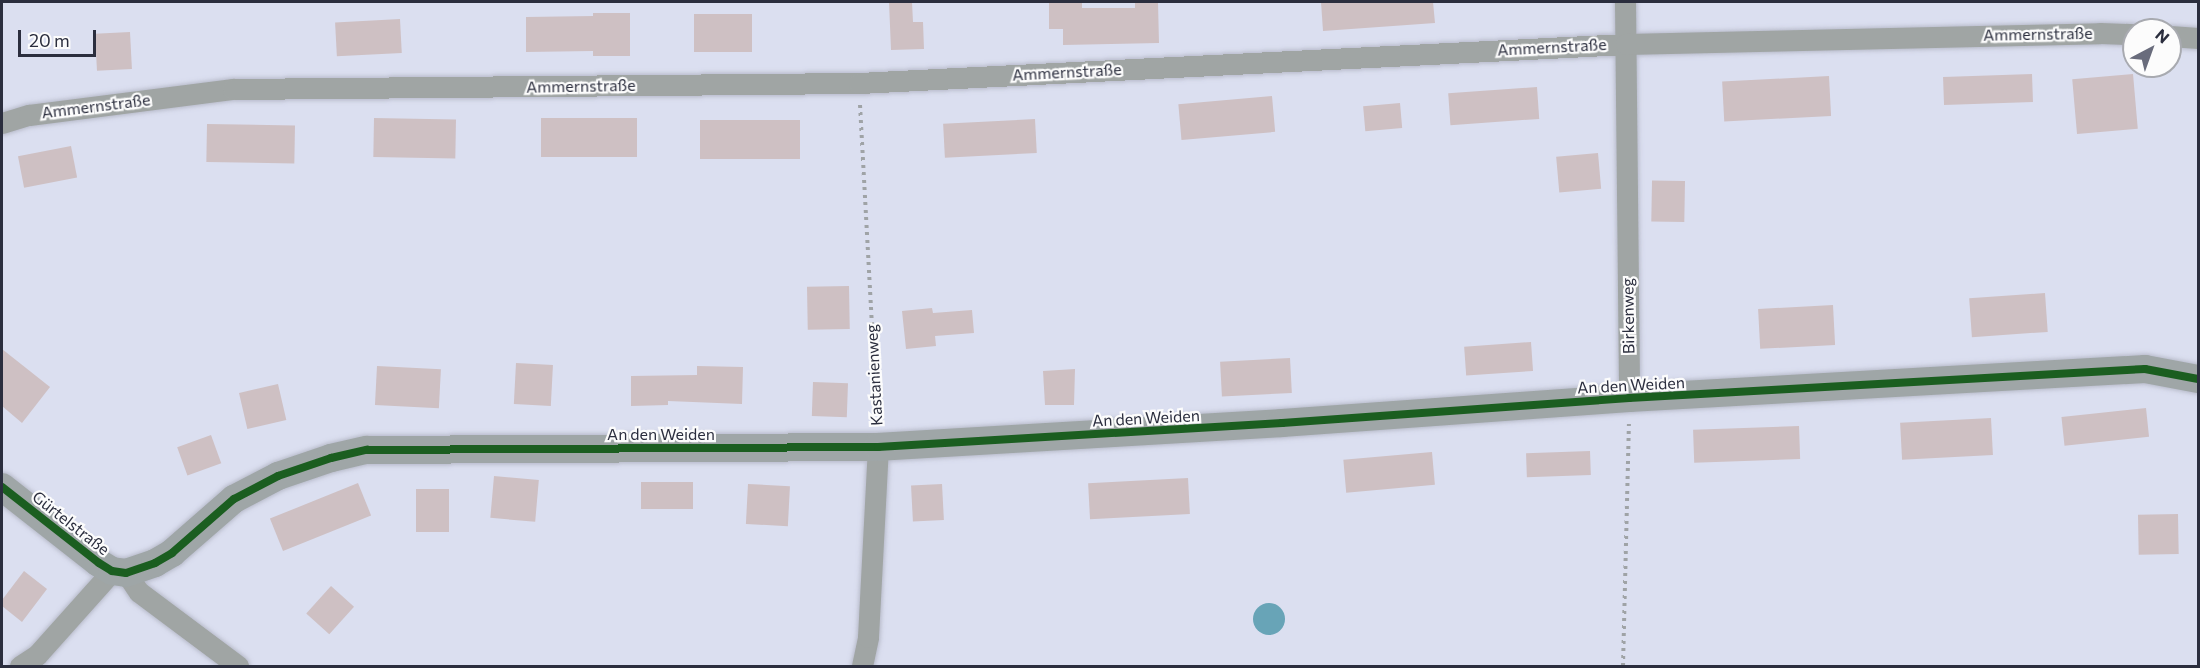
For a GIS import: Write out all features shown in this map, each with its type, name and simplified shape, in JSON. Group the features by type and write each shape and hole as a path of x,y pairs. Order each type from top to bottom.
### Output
{"street":[{"name":"Birkenweg","path":"1625,2 1629,398"},
{"name":"Ammernstraße","path":"2,123 29,115 233,89 859,83 1626,44 2122,34"},
{"path":"2182,37 2199,38"},
{"name":"An den Weiden","path":"119,572 155,563 172,553 234,500 279,476 332,458 367,450 878,447 1282,423 1629,398 2145,369 2199,379"},
{"name":"Kastanienweg","path":"862,666 868,637 878,447"},
{"name":"Gürtelstraße","path":"2,487 119,572 140,592 238,666"},
{"path":"20,666 37,655 119,572"}],"path":[{"path":"1623,666 1629,398"}],"water":[{"path":"1269,603 1281,607 1285,619 1281,631 1269,635 1257,631 1253,619 1257,607"}],"building":[{"path":"889,2 912,2 913,22 923,22 924,49 891,50"},
{"path":"1049,2 1082,2 1082,8 1135,8 1135,2 1158,2 1159,43 1063,45 1063,29 1049,29"},
{"path":"1321,2 1433,2 1435,23 1323,31"},
{"path":"593,13 630,13 630,56 593,56 593,51 526,52 526,17 593,16"},
{"path":"694,14 752,14 752,52 694,52"},
{"path":"400,19 402,53 337,56 335,22"},
{"path":"130,32 132,69 97,71 95,34"},
{"path":"2032,74 2033,102 1944,105 1943,77"},
{"path":"2122,75 2122,78 2133,78 2138,129 2077,134 2072,79"},
{"path":"1829,76 1831,116 1724,122 1722,82"},
{"path":"1537,87 1539,119 1450,125 1448,93"},
{"path":"1272,96 1275,132 1181,140 1178,104"},
{"path":"1400,103 1402,128 1365,131 1363,106"},
{"path":"374,118 456,119 455,158 373,157"},
{"path":"541,118 637,118 637,157 541,157"},
{"path":"1035,119 1037,153 945,158 943,124"},
{"path":"700,120 800,120 800,159 700,159"},
{"path":"207,124 295,126 294,164 206,162"},
{"path":"71,146 77,177 24,188 18,156"},
{"path":"1598,153 1601,189 1559,193 1556,157"},
{"path":"1652,180 1685,181 1684,222 1651,221"},
{"path":"849,286 850,329 808,330 807,287"},
{"path":"2045,293 2048,332 1972,337 1969,298"},
{"path":"1833,305 1835,345 1760,349 1758,309"},
{"path":"932,308 933,313 972,310 974,333 935,336 936,346 906,349 902,311"},
{"path":"1531,342 1533,371 1466,376 1464,347"},
{"path":"2,349 50,387 22,423 2,406"},
{"path":"1290,358 1292,393 1222,397 1220,362"},
{"path":"516,363 553,365 551,406 514,404"},
{"path":"377,366 441,369 439,408 375,405"},
{"path":"697,366 743,367 742,404 668,401 668,405 631,406 631,376 697,375"},
{"path":"1075,369 1074,405 1045,405 1043,371"},
{"path":"813,382 848,383 847,417 812,416"},
{"path":"278,384 286,420 247,429 239,393"},
{"path":"2146,408 2149,437 2064,446 2061,417"},
{"path":"1991,418 1993,455 1902,460 1900,423"},
{"path":"1799,426 1800,459 1694,463 1693,430"},
{"path":"211,435 221,463 187,476 177,447"},
{"path":"1590,451 1591,475 1527,477 1526,453"},
{"path":"1432,452 1435,485 1346,493 1343,460"},
{"path":"494,476 539,480 535,522 490,518"},
{"path":"1188,478 1190,514 1090,519 1088,483"},
{"path":"641,482 693,482 693,509 641,509"},
{"path":"358,483 371,515 283,551 270,519"},
{"path":"748,484 790,486 788,526 746,524"},
{"path":"942,484 944,520 913,522 911,486"},
{"path":"416,489 449,489 449,532 416,532"},
{"path":"2178,514 2179,554 2139,555 2138,515"},
{"path":"24,571 47,589 22,622 2,606 2,600"},
{"path":"331,586 354,607 329,634 306,613"}],"cycle path":[{"path":"2,487 99,563 112,571 126,573 155,563 172,553 234,499 278,476 331,458 367,450 878,447 1282,423 1629,398 2145,369 2198,379"}]}
